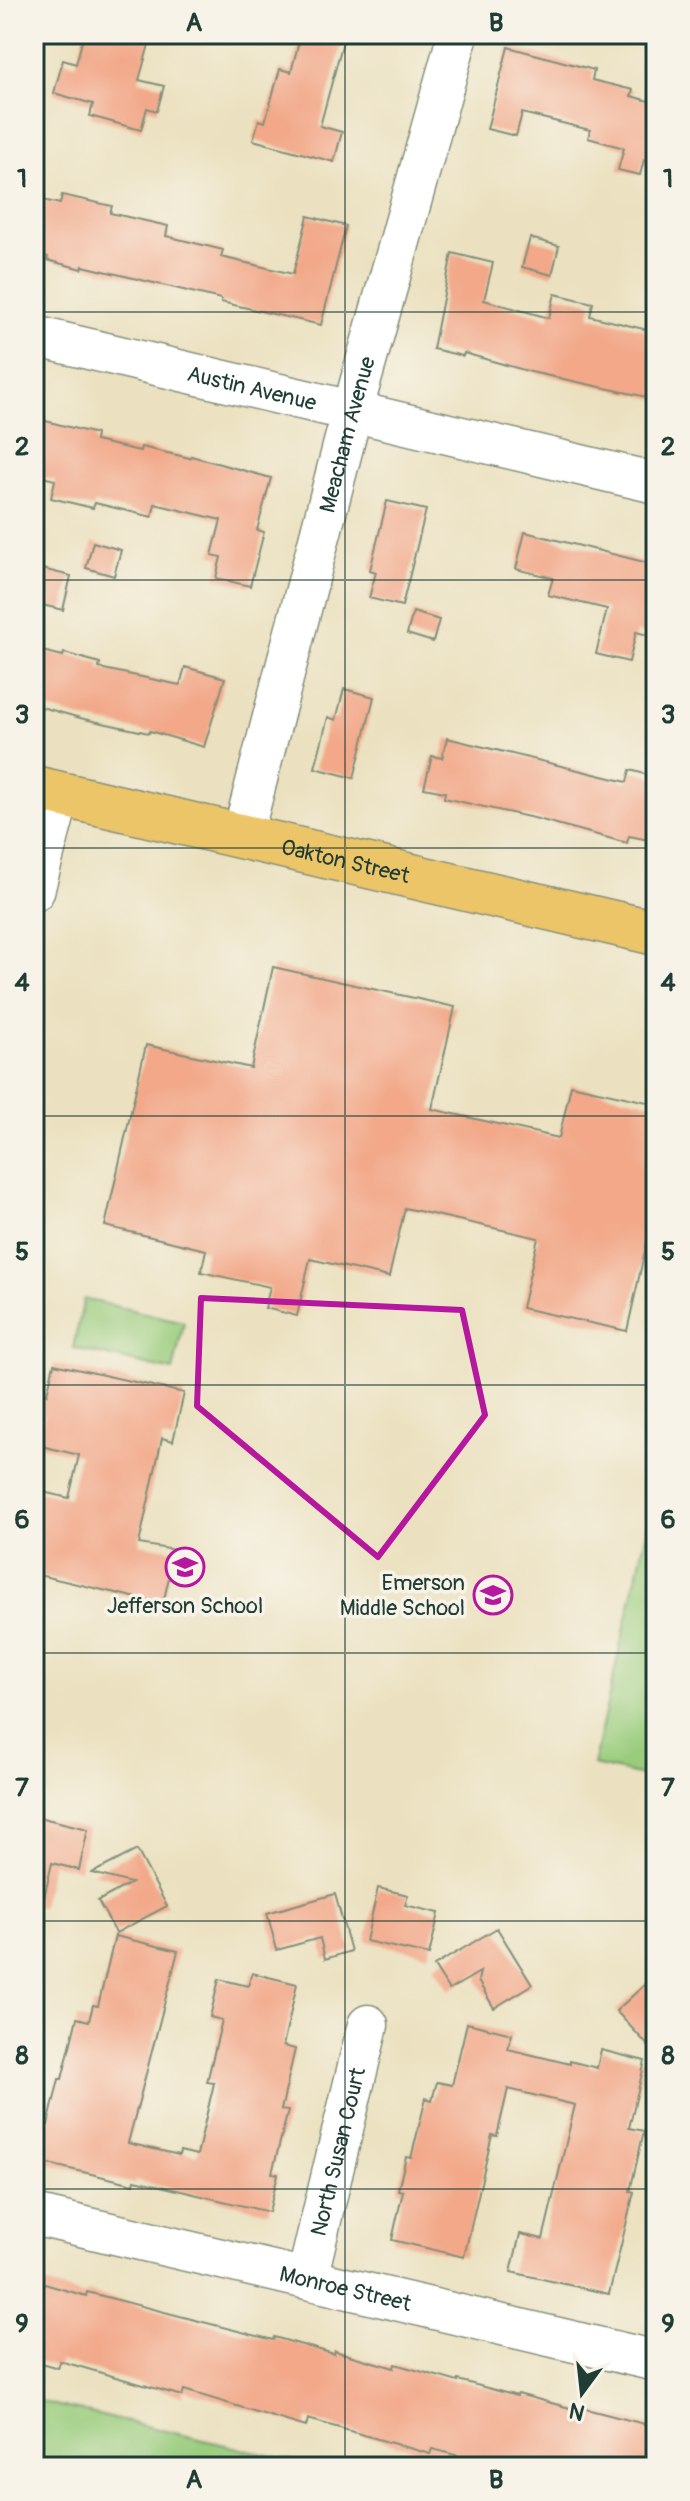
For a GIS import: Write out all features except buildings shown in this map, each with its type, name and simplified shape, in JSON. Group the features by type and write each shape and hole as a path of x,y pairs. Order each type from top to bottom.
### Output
{"main road":[{"name":"Oakton Street","path":"47,791 656,933"}],"street":[{"name":"Meacham Avenue","path":"242,837 352,412 458,34"},
{"name":"Austin Avenue","path":"34,336 656,483"},
{"path":"34,891 47,791"},
{"name":"North Susan Court","path":"307,2278 368,2025"},
{"name":"Monroe Street","path":"34,2215 656,2359"}],"highlighted area":[{"path":"201,1298 462,1310 485,1415 378,1557 197,1406"}],"green space":[{"path":"84,1299 184,1322 173,1371 73,1348"},
{"path":"650,1518 656,1520 656,1779 593,1765"},
{"path":"34,2400 318,2467 34,2467"}],"place":[{"name":"Jefferson School","path":"185,1567"},
{"name":"Emerson Middle School","path":"493,1595"}]}
